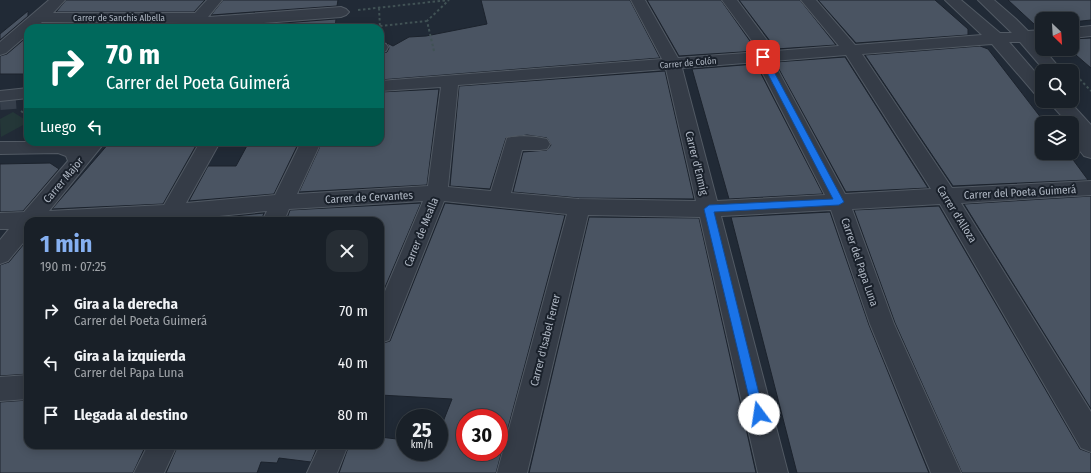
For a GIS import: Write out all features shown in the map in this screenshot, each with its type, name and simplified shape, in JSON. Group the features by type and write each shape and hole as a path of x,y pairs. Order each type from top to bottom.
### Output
{"street":[{"path":"30,24 58,0"},
{"path":"196,23 215,0"},
{"name":"Carrer d'Enmig","path":"638,0 673,64 773,473"},
{"name":"Carrer del Papa Luna","path":"728,0 767,57 839,202 882,324 946,473"},
{"name":"Carrer d'Alloza","path":"808,0 851,50 946,196 1091,438"},
{"path":"972,3 993,23 1023,35 1035,36"},
{"path":"972,3 995,38 1002,44 1035,83"},
{"name":"Carrer de Sanchis Albella","path":"38,17 196,23 341,4"},
{"path":"0,50 24,29"},
{"path":"1079,33 1091,31"},
{"path":"1079,34 1091,34"},
{"path":"1023,35 1048,64"},
{"name":"Carrer de Colón","path":"384,86 767,57 1023,35"},
{"path":"1022,67 1035,66"},
{"path":"0,80 24,82"},
{"name":"Carrer de Mealla","path":"384,322 437,193 450,81"},
{"path":"0,96 24,93"},
{"path":"1079,100 1091,114"},
{"path":"1056,108 1062,116"},
{"path":"1066,108 1083,129"},
{"path":"1074,108 1091,151"},
{"path":"499,199 514,143 540,144"},
{"path":"0,148 24,145"},
{"path":"44,146 60,147 73,152 78,161"},
{"name":"Carrer Major","path":"31,217 91,146"},
{"path":"160,216 207,146"},
{"path":"275,217 310,146"},
{"name":"Carrer del Poeta Guimerá","path":"709,209 1091,188"},
{"name":"Carrer de Cervantes","path":"127,217 160,216 282,202 437,193 579,207 709,209"},
{"name":"Carrer d'Isabel Ferrer","path":"512,473 579,207"},
{"name":"Carrer de Cervantes","path":"0,221 24,220"},
{"name":"Carrer Major","path":"0,255 24,225"},
{"path":"0,389 24,387"},
{"path":"149,473 161,449"},
{"path":"322,473 332,449"}],"path":[{"path":"380,24 379,8 449,0 427,21 384,26"},
{"path":"427,21 434,51"}],"shaded area":[{"path":"13,112 24,119 24,125 1,137 0,119"}],"building":[{"path":"66,0 205,0 194,12 56,12"},
{"path":"223,0 338,0 337,6 211,15"},
{"path":"481,0 630,0 660,58 384,80 384,53 387,52 389,48 387,43 393,46 409,37 426,36 487,24"},
{"path":"647,0 721,0 757,51 679,56"},
{"path":"739,0 800,0 836,45 776,49"},
{"path":"818,0 935,0 968,29 968,35 856,43"},
{"path":"1008,0 1091,0 1091,20 1079,21 1079,12 1035,12 1035,25"},
{"path":"28,11 28,16 0,40 0,34"},
{"path":"336,19 335,24 270,24"},
{"path":"1091,38 1091,68 1077,56 1079,56 1079,39"},
{"path":"24,39 24,74 0,74 0,56 7,54"},
{"path":"980,46 988,49 1040,116 1035,116 1035,160 1073,160 1088,180 953,186 865,55"},
{"path":"845,57 928,188 846,192 775,62"},
{"path":"756,64 823,194 729,199 692,69"},
{"path":"665,71 694,199 579,198 513,192 523,152 547,150 551,145 547,138 527,135 506,138 490,189 450,186 459,86"},
{"path":"439,89 427,185 299,192 320,146 384,146 384,92"},
{"path":"107,146 196,146 163,204 52,209"},
{"path":"247,146 297,146 274,194 189,201 208,166 236,166"},
{"path":"50,163 59,169 23,211 0,212 0,164"},
{"path":"1091,196 1091,409 964,204"},
{"path":"421,203 384,290 384,217 287,217 290,210"},
{"path":"445,203 565,215 508,428 508,409 456,409 456,461 499,461 496,473 339,473 348,449 384,449 384,437 396,439 396,461 448,461 448,409 452,399 384,395 384,343 390,341"},
{"path":"939,206 1080,449 1091,453 1091,473 962,473 895,323 854,210"},
{"path":"830,212 869,325 929,473 797,473 731,217"},
{"path":"264,213 262,217 224,217"},
{"path":"589,217 699,218 756,473 529,473"},
{"path":"24,244 24,374 0,376 0,265 9,262"},
{"path":"24,400 24,449 144,449 133,473 0,473 0,402"},
{"path":"176,449 316,449 311,462 279,458 277,463 261,462 257,473 166,473"}],"tunnel":[{"path":"0,102 24,100"}],"route":[{"path":"759,414 709,209 839,202 763,57"}]}
